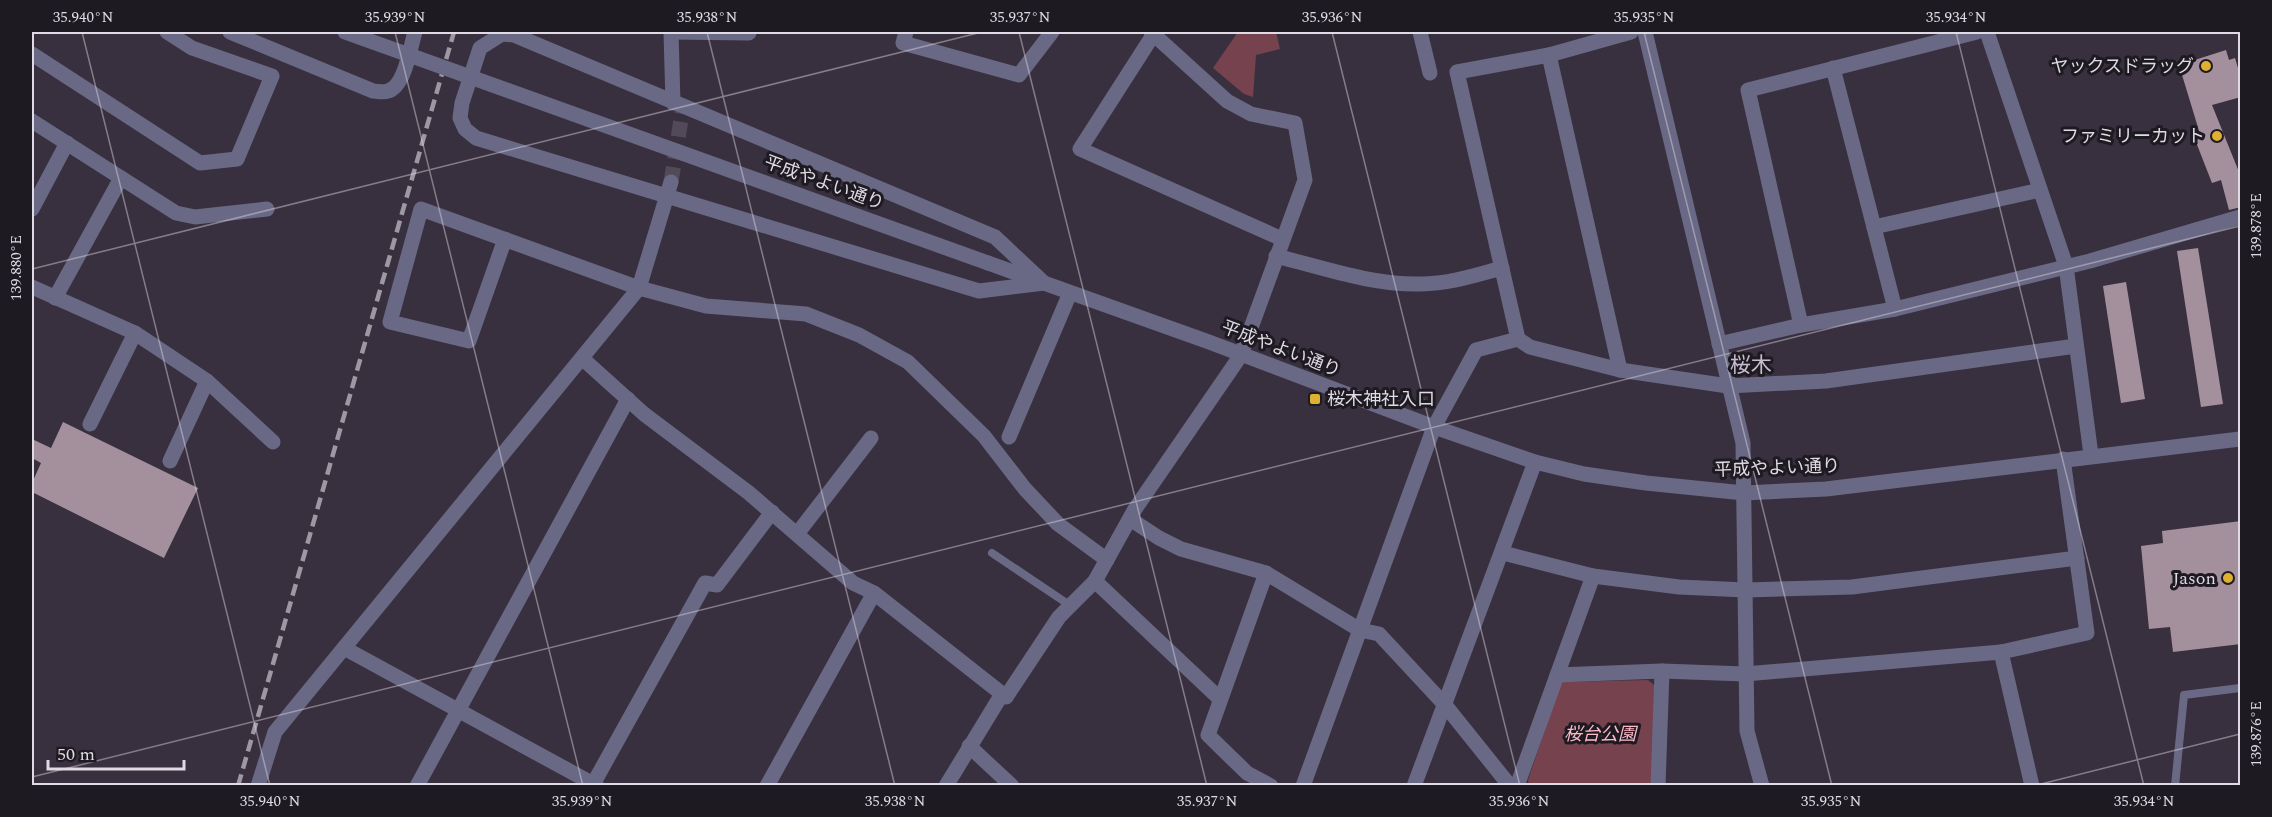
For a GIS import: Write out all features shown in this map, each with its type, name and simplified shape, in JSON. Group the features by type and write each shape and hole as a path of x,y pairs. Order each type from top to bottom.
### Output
{"street":[{"path":"32,54 200,163 237,159 272,76 192,48 167,32"},
{"path":"230,32 373,91 386,92 395,88 401,80 415,32"},
{"name":"平成やよい通り","path":"345,32 1070,292 1434,427 1535,462 1584,474 1636,482 1744,493 1826,489 2091,455 2241,439"},
{"path":"673,103 671,32 748,32"},
{"path":"906,32 903,43 1019,75 1052,32"},
{"path":"583,359 644,414 772,512 853,583 874,593 1006,697 1059,617 1095,581 1130,519 1241,355 1305,180 1295,123 1251,114 1227,101 1153,32 1080,149 1282,239"},
{"path":"1420,32 1430,73"},
{"path":"1631,32 1549,55 1457,72 1518,339 1530,347 1620,370 1728,386 1826,381 2076,346"},
{"path":"1645,32 1743,443 1747,731 1762,786"},
{"path":"1801,325 1748,90 1977,32"},
{"path":"1987,32 2066,266 2091,455"},
{"path":"502,34 514,35 995,237 1044,283 979,291 669,189 476,138 465,129 460,118 462,104 480,48 502,34"},
{"path":"1549,55 1620,370"},
{"path":"1833,68 1895,309"},
{"path":"32,121 176,213 195,217 267,209"},
{"path":"32,209 67,143"},
{"path":"55,298 121,178"},
{"path":"258,786 274,732 583,359 639,288 669,189"},
{"path":"1874,227 2040,190"},
{"path":"505,239 469,341 390,322 421,209 505,239 639,288 706,306 806,314 859,334 908,362 984,436 1025,489 1058,524 1107,560"},
{"path":"1719,344 1801,325 1895,309 2090,261 2241,217"},
{"path":"1276,256 1370,280 1421,284 1454,281 1502,268"},
{"path":"32,287 135,333 207,381 273,442"},
{"path":"1009,437 1070,292"},
{"path":"90,424 135,333"},
{"path":"1303,786 1434,427 1476,350 1518,339"},
{"path":"170,461 207,381"},
{"path":"417,786 628,399"},
{"path":"797,534 871,438"},
{"path":"1557,675 1662,671 1745,674 2001,652 2087,633 2063,459"},
{"path":"1414,786 1503,553 1535,462"},
{"path":"344,648 594,785 705,583 717,585 772,512"},
{"path":"1130,519 1181,549 1266,573 1360,630 1379,634 1445,705 1510,786"},
{"path":"1503,553 1593,576 1679,587 1746,590 1852,587 2077,558"},
{"path":"1266,573 1208,735 1247,773 1271,786"},
{"path":"1517,786 1593,576"},
{"path":"1095,581 1220,699"},
{"path":"767,786 874,593"},
{"path":"2001,652 2027,784"},
{"path":"1658,786 1662,671"},
{"path":"946,786 1002,694"},
{"path":"969,746 1012,786"}],"lane":[{"path":"992,553 1071,606"},
{"path":"2175,786 2184,695 2241,688"}],"green space":[{"path":"1238,32 1276,32 1280,49 1256,55 1253,97 1244,94 1213,68"},
{"name":"桜台公園","path":"1648,680 1654,685 1654,785 1529,786 1528,780 1561,682"}],"building":[{"path":"2226,50 2229,60 2235,58 2241,78 2241,97 2212,105 2241,177 2241,207 2229,210 2221,180 2212,183 2194,137 2200,134 2179,65"},
{"path":"2198,248 2223,404 2201,407 2177,251"},
{"path":"2126,282 2145,399 2121,403 2103,286"},
{"path":"63,422 198,488 164,558 32,492 32,483 41,463 32,458 32,439 51,448"},
{"path":"2241,521 2241,644 2173,652 2170,627 2149,629 2141,546 2163,543 2162,531"}],"tunnel":[{"path":"671,182 683,107"}],"railway":[{"path":"238,786 454,32"}],"place":[{"name":"ヤックスドラッグ","path":"2206,66"},
{"name":"ファミリーカット","path":"2217,136"},
{"name":"桜木神社入口","path":"1315,399"},
{"name":"Jason","path":"2228,578"}],"district":[{"name":"桜木","path":"1751,366"}]}
